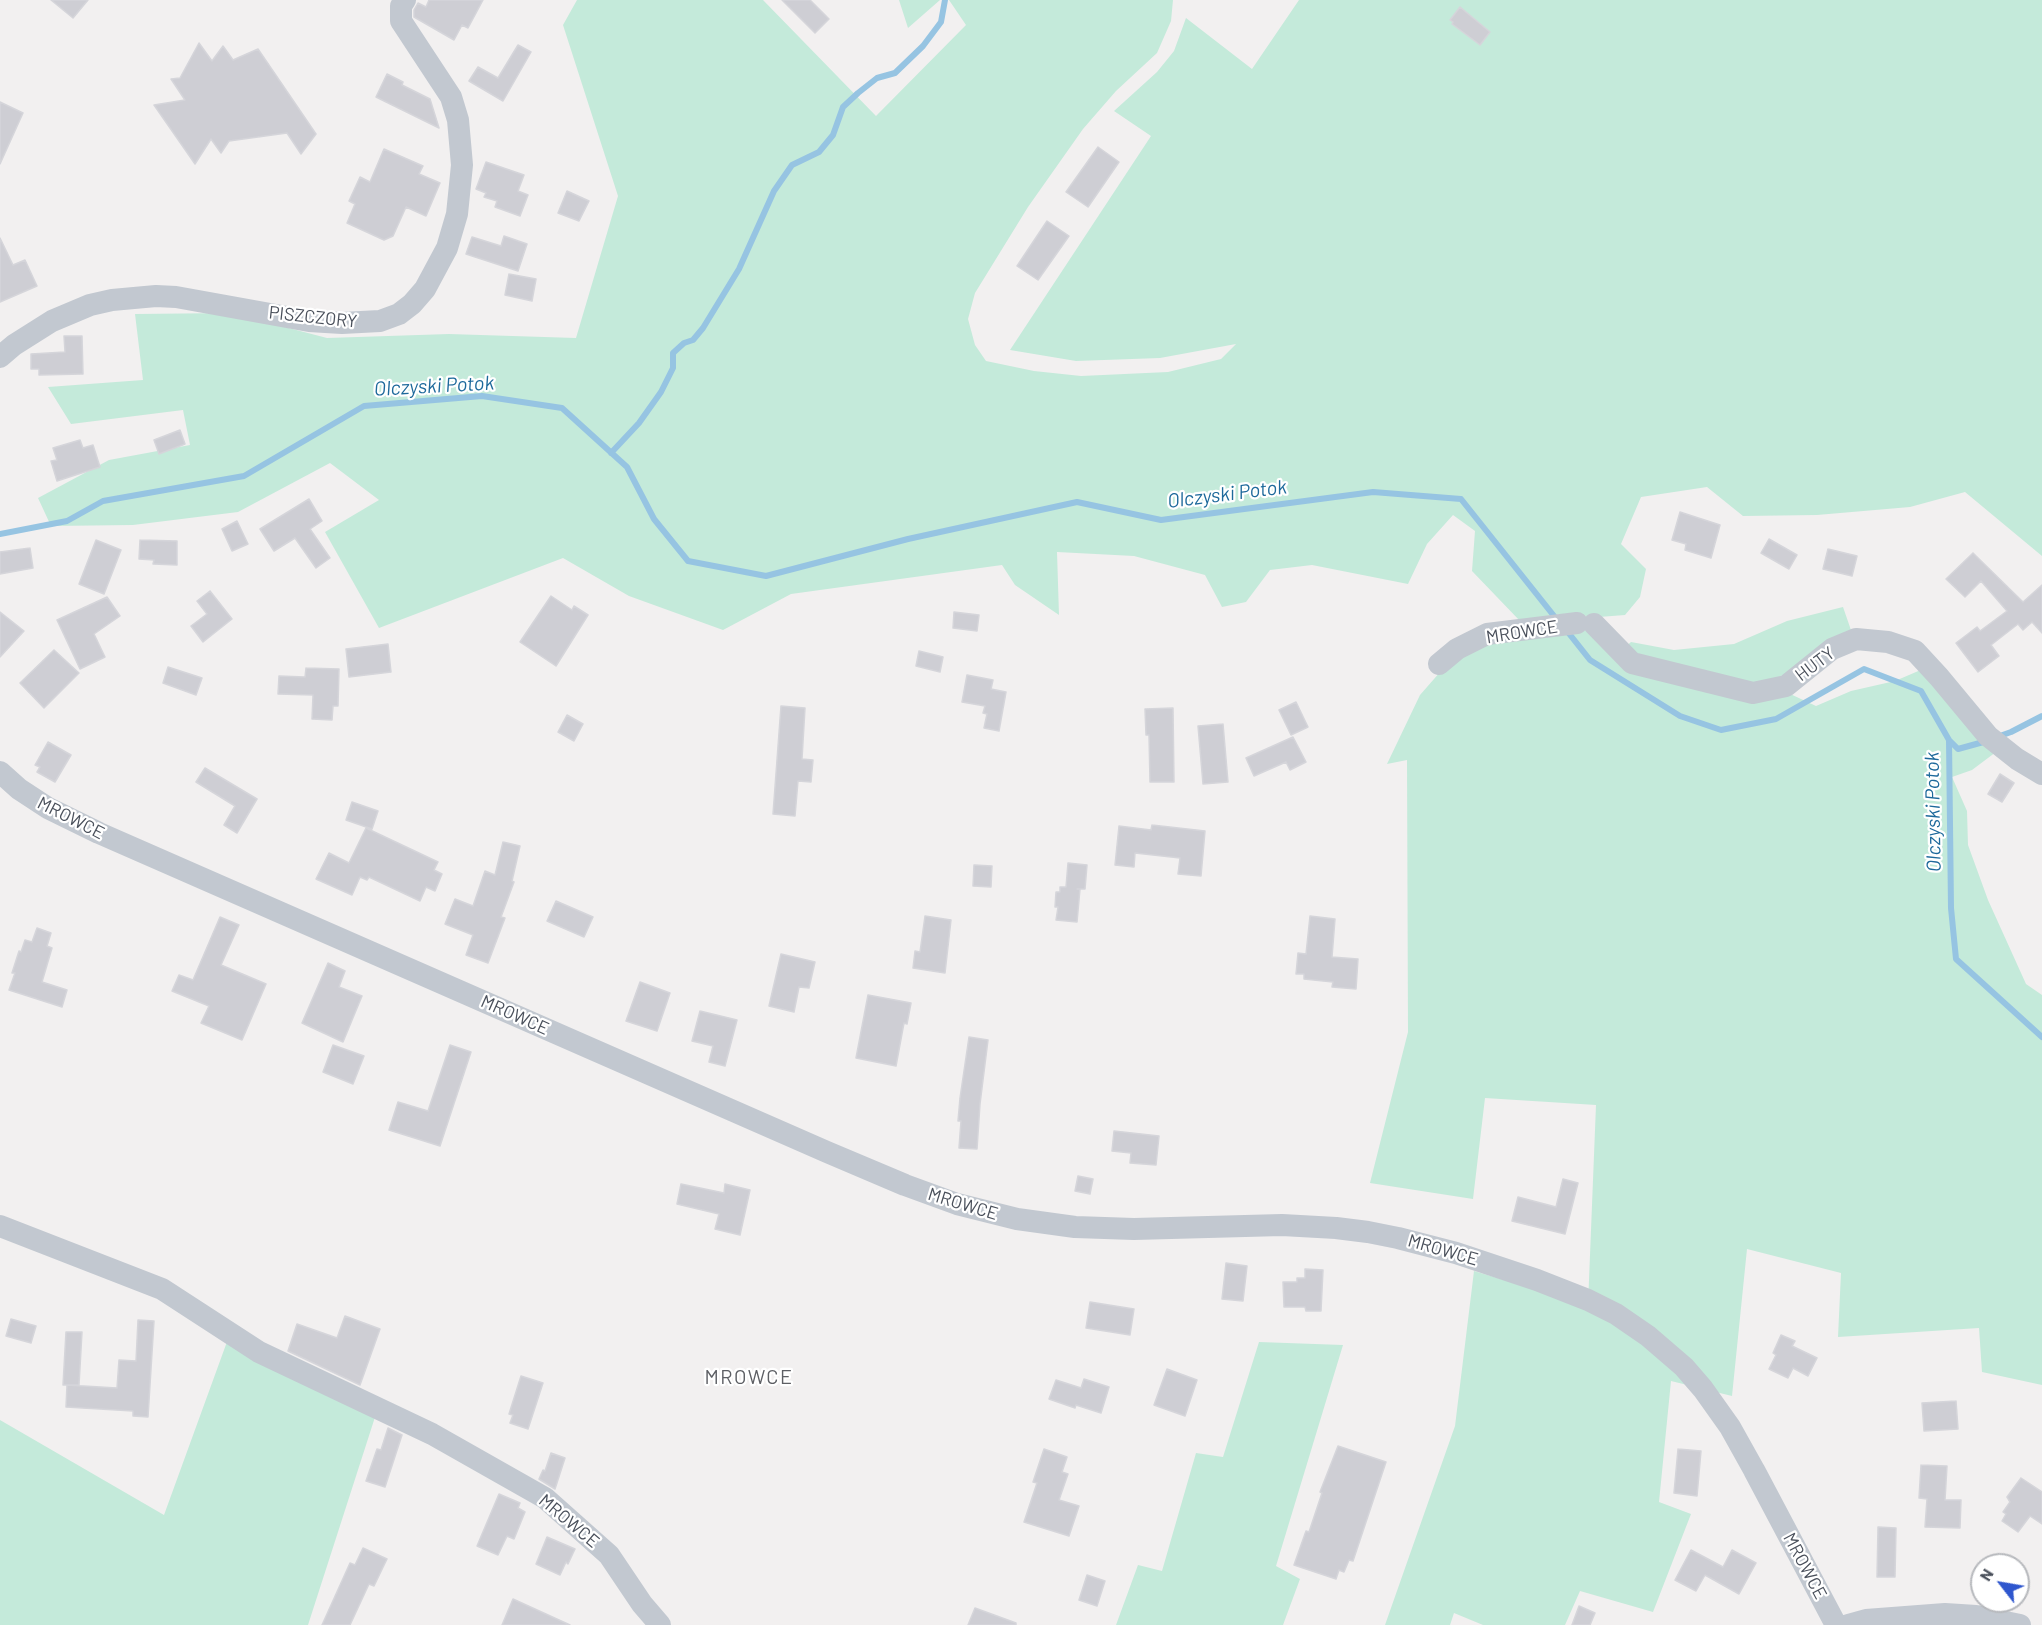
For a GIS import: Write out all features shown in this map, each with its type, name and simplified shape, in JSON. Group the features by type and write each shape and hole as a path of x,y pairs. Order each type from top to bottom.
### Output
{"street":[{"name":"PISZCZORY","path":"3,347 60,316 112,300 156,296 176,297 309,321 342,323 380,321 399,314 412,304 429,282 447,248 457,214 462,165 458,120 452,97 401,21 401,6 405,0"},
{"name":"MROWCE","path":"1439,664 1457,649 1487,634 1585,624"},
{"name":"HUTY","path":"1585,624 1632,663 1753,693 1786,686 1840,645 1856,639 1888,642 1915,651 1988,736 2017,759 2042,774"},
{"name":"MROWCE","path":"0,772 19,789 48,808 99,833 846,1160 957,1204 1017,1219 1075,1227 1134,1229 1282,1225 1368,1232 1456,1253 1522,1274 1588,1300 1622,1318 1648,1336 1684,1367 1704,1389 1730,1427 1836,1625"},
{"name":"MROWCE","path":"0,1226 162,1288 259,1352 432,1434 545,1498 609,1555 642,1604 660,1625"},
{"path":"1848,1625 1866,1620 1945,1614 1976,1616 2020,1625"}],"green space":[{"path":"577,0 763,0 876,116 966,25 949,0 1173,0 1171,21 1157,53 1116,91 1083,129 1028,207 975,293 968,319 975,345 986,361 1034,371 1081,376 1168,372 1221,359 1236,344 1160,358 1076,361 1010,350 1151,136 1114,111 1157,72 1174,51 1186,18 1252,69 1299,0 2042,0 2042,556 1965,492 1910,507 1817,515 1743,516 1707,487 1641,497 1621,544 1646,569 1640,597 1625,615 1599,617 1561,614 1520,621 1472,571 1475,531 1453,515 1427,544 1408,584 1312,565 1270,570 1246,602 1222,607 1205,575 1134,556 1057,552 1059,615 1015,585 1002,565 791,594 723,630 629,596 563,558 379,628 325,532 379,500 330,463 238,512 133,525 51,526 38,498 109,460 190,445 183,410 71,424 48,387 143,380 135,314 231,313 327,338 449,334 576,338 618,196 563,25"},
{"path":"899,0 940,0 908,28"},
{"path":"1843,607 1852,633 1792,671 1757,687 1644,662 1624,648 1631,642 1674,650 1734,644 1787,621"},
{"path":"1589,630 1633,669 1786,692 1816,706 1851,691 1895,681 1923,669 1996,752 1972,770 1952,777 1967,811 1968,845 1988,900 2026,984 2042,995 2042,1385 1982,1372 1979,1328 1838,1337 1841,1273 1747,1249 1732,1396 1671,1381 1659,1502 1691,1514 1653,1612 1580,1591 1565,1625 1483,1625 1454,1613 1450,1625 1385,1625 1455,1426 1474,1271 1588,1305 1596,1105 1485,1098 1473,1199 1370,1183 1408,1032 1407,760 1387,764 1420,695 1455,655 1488,640"},
{"path":"228,1339 376,1414 308,1625 0,1625 0,1420 164,1515"},
{"path":"1259,1342 1343,1345 1276,1566 1300,1579 1283,1625 1116,1625 1138,1565 1162,1571 1196,1453 1223,1457"}],"building":[{"path":"51,0 88,0 73,18"},
{"path":"429,0 483,0 468,28 462,25 454,40 414,17 414,10 418,3 426,7"},
{"path":"782,0 810,0 829,19 815,33"},
{"path":"1460,7 1490,32 1480,45 1452,24 1450,20"},
{"path":"199,43 212,61 223,46 233,60 258,49 316,134 301,154 287,133 229,141 221,153 211,139 195,164 154,105 185,100 171,79 180,78"},
{"path":"518,45 531,52 503,101 469,81 478,67 498,78"},
{"path":"387,74 403,82 402,85 430,99 439,128 376,97"},
{"path":"0,102 23,113 0,164"},
{"path":"1098,147 1119,162 1088,207 1066,192"},
{"path":"384,149 423,166 419,174 440,183 426,216 406,207 393,236 384,240 347,223 355,204 349,201 360,177 370,182"},
{"path":"486,162 524,175 518,191 528,195 520,216 495,207 497,201 484,197 486,193 476,189"},
{"path":"567,191 589,201 579,221 558,213"},
{"path":"1047,221 1069,236 1038,280 1017,266"},
{"path":"504,236 527,244 518,271 466,254 472,237 501,246"},
{"path":"0,238 13,265 25,260 37,286 0,302"},
{"path":"509,274 536,279 532,301 505,295"},
{"path":"64,336 82,336 83,374 39,375 39,369 31,369 31,354 65,352"},
{"path":"180,430 185,444 159,454 154,440"},
{"path":"80,440 83,448 93,445 100,467 57,481 51,461 57,460 53,448"},
{"path":"309,499 322,521 310,529 330,558 316,568 295,538 274,551 260,529"},
{"path":"1680,512 1720,525 1711,558 1685,550 1686,544 1672,540"},
{"path":"237,521 248,544 232,551 222,529"},
{"path":"1769,539 1797,555 1789,569 1761,553"},
{"path":"96,540 121,550 104,594 79,584"},
{"path":"140,540 177,541 177,565 153,564 154,560 139,559"},
{"path":"30,548 33,568 0,574 0,552"},
{"path":"1828,549 1857,556 1852,576 1823,569"},
{"path":"1973,553 2023,602 2042,585 2042,633 2032,622 2023,630 2018,624 1991,645 1999,656 1978,672 1956,643 1977,627 1980,631 2007,611 1981,581 1965,597 1946,579"},
{"path":"210,591 232,619 203,642 191,626 207,614 197,601"},
{"path":"551,596 572,610 574,606 588,615 556,666 520,642"},
{"path":"107,597 120,616 94,634 105,657 80,669 57,620"},
{"path":"0,612 24,631 0,657"},
{"path":"954,612 979,615 977,631 953,628"},
{"path":"388,644 391,672 349,677 346,649"},
{"path":"54,650 79,673 44,708 20,683"},
{"path":"919,651 943,657 940,672 916,666"},
{"path":"168,667 202,678 196,695 163,683"},
{"path":"306,668 339,669 338,706 333,706 332,720 312,719 313,695 278,694 279,676 305,677"},
{"path":"967,675 993,680 991,689 1006,692 999,731 984,728 987,714 983,713 985,706 962,702"},
{"path":"1296,702 1308,727 1291,735 1279,710"},
{"path":"781,706 805,708 802,759 813,760 811,782 798,781 795,816 773,814"},
{"path":"1173,708 1174,782 1150,782 1149,735 1146,735 1145,709"},
{"path":"567,715 583,724 574,741 558,732"},
{"path":"1223,724 1228,782 1203,784 1198,726"},
{"path":"1293,737 1306,762 1290,770 1286,762 1254,776 1246,758"},
{"path":"48,742 71,755 55,782 37,772 40,767 35,765"},
{"path":"205,768 257,799 237,833 224,825 235,806 196,782"},
{"path":"2000,774 2014,783 2002,802 1988,794"},
{"path":"352,802 378,811 372,829 346,820"},
{"path":"1152,825 1205,831 1201,876 1178,874 1180,858 1135,853 1134,867 1115,865 1119,826 1151,830"},
{"path":"366,828 438,862 434,870 442,874 435,891 426,887 420,901 369,877 367,880 360,877 352,895 316,879 329,853 349,863"},
{"path":"503,842 520,846 512,881 514,882 501,917 505,918 488,963 466,955 473,935 445,924 455,899 473,906 485,871 495,875"},
{"path":"1068,863 1087,865 1085,889 1080,889 1077,922 1056,920 1058,907 1055,907 1056,892 1060,892 1060,887 1066,887"},
{"path":"974,865 992,866 991,887 973,886"},
{"path":"556,901 593,917 584,937 547,921"},
{"path":"925,916 951,920 945,973 913,968 915,951 920,952"},
{"path":"1310,916 1335,919 1332,957 1358,959 1356,989 1332,987 1333,982 1304,979 1304,974 1296,974 1298,953 1306,954"},
{"path":"220,917 239,925 221,965 266,984 242,1040 201,1023 209,1006 172,991 179,975 193,980"},
{"path":"37,928 51,933 47,946 52,948 42,982 67,990 62,1007 9,990 19,951 21,952 25,940 32,942"},
{"path":"781,954 815,962 809,988 799,987 794,1012 769,1006"},
{"path":"328,963 345,971 339,987 362,996 343,1042 302,1023"},
{"path":"640,982 670,993 657,1031 626,1021"},
{"path":"868,995 911,1003 907,1024 904,1023 896,1066 856,1058"},
{"path":"700,1011 737,1020 725,1066 709,1062 713,1046 692,1041"},
{"path":"969,1037 988,1040 977,1149 959,1148 960,1098"},
{"path":"333,1045 364,1056 353,1084 323,1072"},
{"path":"450,1045 471,1052 440,1146 389,1130 398,1102 428,1111"},
{"path":"1114,1131 1159,1136 1156,1165 1130,1163 1131,1153 1112,1151"},
{"path":"1078,1176 1093,1179 1090,1194 1075,1191"},
{"path":"1563,1179 1578,1183 1565,1234 1512,1221 1518,1197 1556,1207"},
{"path":"681,1184 724,1193 725,1184 750,1190 740,1235 715,1229 719,1214 677,1204"},
{"path":"1226,1263 1247,1266 1243,1301 1222,1299"},
{"path":"1305,1269 1323,1270 1321,1311 1306,1311 1305,1307 1284,1307 1283,1282 1297,1282 1297,1278 1305,1278"},
{"path":"1090,1302 1134,1309 1130,1335 1086,1328"},
{"path":"345,1316 380,1329 360,1385 288,1351 297,1324 337,1338"},
{"path":"11,1319 36,1326 31,1343 6,1336"},
{"path":"138,1320 154,1321 148,1417 133,1416 133,1411 66,1407 67,1385 117,1388 119,1360 136,1361"},
{"path":"66,1332 82,1332 79,1385 63,1385"},
{"path":"1781,1335 1795,1341 1792,1346 1817,1358 1808,1376 1793,1368 1788,1378 1769,1369 1776,1355 1773,1353"},
{"path":"1167,1369 1197,1380 1185,1416 1154,1405"},
{"path":"521,1376 543,1383 528,1429 510,1423 513,1415 509,1414"},
{"path":"1084,1379 1109,1387 1101,1413 1076,1405 1075,1408 1049,1399 1056,1380 1081,1388"},
{"path":"1956,1401 1958,1429 1924,1431 1922,1403"},
{"path":"388,1428 402,1435 385,1487 366,1481 377,1449 381,1450"},
{"path":"1338,1446 1386,1462 1353,1561 1349,1560 1344,1572 1339,1570 1336,1579 1294,1565 1306,1531 1309,1532 1322,1493 1320,1492"},
{"path":"1044,1449 1067,1457 1062,1472 1068,1474 1059,1500 1079,1506 1069,1536 1024,1522 1037,1483 1033,1482"},
{"path":"1678,1449 1701,1451 1697,1496 1674,1493"},
{"path":"551,1453 565,1458 555,1489 539,1479 543,1470 545,1471"},
{"path":"1921,1465 1947,1466 1945,1500 1961,1500 1960,1528 1925,1527 1927,1499 1919,1498"},
{"path":"2021,1478 2042,1492 2042,1524 2030,1516 2018,1532 2002,1521 2006,1514 2003,1512 2010,1502 2007,1497"},
{"path":"499,1494 520,1503 518,1508 525,1512 514,1539 507,1536 498,1555 477,1546"},
{"path":"1878,1527 1896,1528 1895,1577 1877,1577"},
{"path":"547,1537 575,1549 560,1575 536,1564"},
{"path":"363,1548 387,1559 374,1586 369,1584 350,1625 322,1625 350,1563 355,1565"},
{"path":"1691,1550 1723,1567 1732,1550 1756,1563 1739,1594 1705,1575 1696,1591 1675,1580"},
{"path":"1087,1575 1105,1581 1097,1606 1079,1600"},
{"path":"513,1599 570,1625 502,1625"},
{"path":"1579,1606 1595,1613 1590,1625 1572,1625"},
{"path":"975,1608 1016,1623 1016,1625 968,1625"}],"waterway":[{"path":"611,453 639,423 661,392 673,368 673,353 684,343 693,340 703,328 739,269 774,191 792,165 819,152 833,135 843,107 858,93 877,78 895,73 923,46 941,22 945,0"},
{"name":"Olczyski Potok","path":"0,534 67,521 103,501 244,476 364,406 482,396 562,408 627,467 654,519 688,561 766,576 908,539 1077,502 1161,520 1373,492 1461,499 1558,621"},
{"name":"Olczyski Potok","path":"1567,631 1590,660 1680,716 1721,730 1776,719 1864,669 1921,691 1949,740 1951,908 1956,959 2042,1037"},
{"path":"1997,737 2042,716"},
{"path":"1949,740 1958,749 1987,741"}],"district":[{"name":"MROWCE","path":"749,1377"}]}
